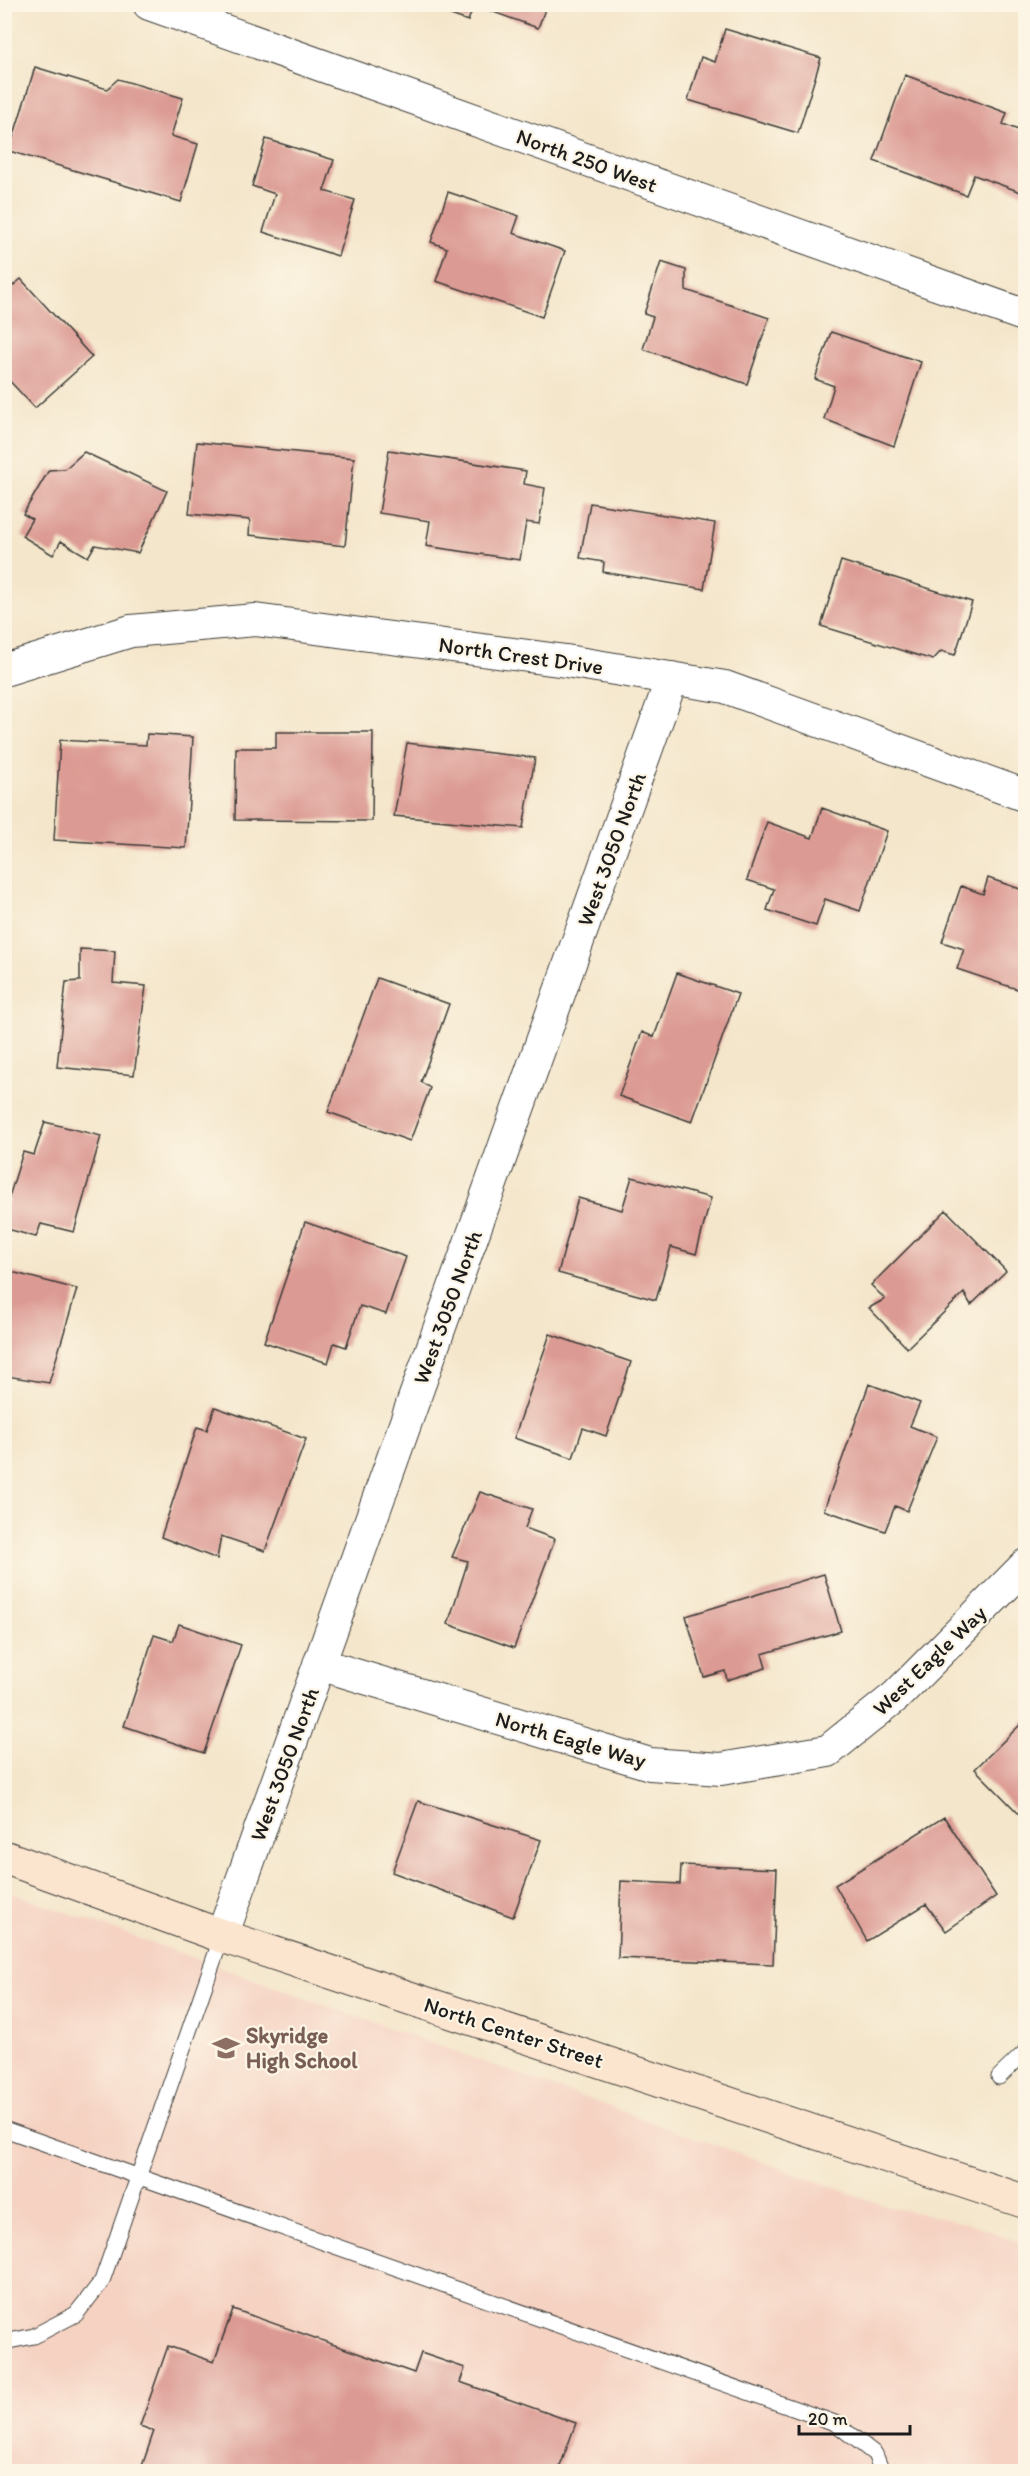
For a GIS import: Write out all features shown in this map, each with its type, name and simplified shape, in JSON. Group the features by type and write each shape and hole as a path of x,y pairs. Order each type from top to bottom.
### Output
{"street":[{"name":"North 250 West","path":"148,4 1026,316"},
{"name":"North Crest Drive","path":"4,670 131,631 255,620 566,661 725,687 1026,796"},
{"name":"West 3050 North","path":"222,1936 672,678"},
{"name":"West Eagle Way","path":"828,1751 896,1696 1026,1565"},
{"name":"North Eagle Way","path":"319,1664 650,1764 721,1769 828,1751"},
{"name":"North Center Street","path":"4,1857 222,1936 1026,2202"}],"lane":[{"path":"4,2342 34,2336 76,2314 102,2281 222,1936"},
{"path":"999,2077 1026,2051"},
{"path":"4,2129 835,2423 875,2454 882,2472"}],"shaded area":[{"name":"Skyridge High School","path":"4,1890 889,2207 975,2225 1025,2244 1025,2471 5,2471"}],"building":[{"path":"547,4 538,28 474,5 468,21 422,5"},
{"path":"725,29 821,58 798,133 688,100 701,57 715,62"},
{"path":"35,67 107,89 118,79 183,98 171,136 198,144 181,202 9,151"},
{"path":"905,75 1007,113 1003,124 1026,133 1026,194 974,175 966,195 874,161"},
{"path":"266,139 334,160 324,191 355,200 338,256 263,232 275,194 252,186"},
{"path":"448,192 519,216 513,233 565,251 542,317 436,281 447,248 431,242"},
{"path":"661,262 686,270 686,290 769,318 747,384 643,349 653,317 644,314"},
{"path":"21,279 92,357 35,408 4,375 4,289 8,290"},
{"path":"831,332 921,362 894,446 824,419 834,386 815,379"},
{"path":"197,442 354,458 345,546 249,535 250,520 189,514"},
{"path":"389,450 526,471 524,484 545,488 539,524 526,522 520,560 426,546 430,521 379,513"},
{"path":"84,452 167,491 138,553 95,545 88,557 61,541 53,555 22,536 32,519 23,514 49,470 65,469"},
{"path":"590,503 715,523 704,589 603,572 604,562 580,558"},
{"path":"841,561 972,602 955,655 941,651 933,660 821,626"},
{"path":"276,732 373,732 372,821 235,820 236,748 276,748"},
{"path":"147,734 193,737 186,848 54,840 60,740 146,745"},
{"path":"407,743 535,758 523,828 394,816"},
{"path":"822,808 887,831 860,911 825,899 816,926 767,910 774,889 747,880 767,822 812,838"},
{"path":"988,878 1026,891 1026,992 957,969 964,949 942,942 961,886 983,894"},
{"path":"80,949 115,951 113,983 146,986 134,1075 57,1067 66,982 80,981"},
{"path":"677,973 738,994 692,1122 619,1096 642,1032 654,1037"},
{"path":"377,978 449,1004 421,1082 430,1088 410,1141 328,1112"},
{"path":"45,1122 101,1136 74,1232 41,1224 36,1237 4,1228 4,1213 23,1152 34,1155"},
{"path":"632,1177 711,1198 696,1254 671,1247 656,1300 558,1273 578,1198 622,1210"},
{"path":"946,1210 1006,1271 971,1305 964,1293 907,1348 869,1308 885,1299 871,1285"},
{"path":"305,1222 406,1257 386,1314 360,1306 346,1347 334,1343 328,1363 264,1342"},
{"path":"4,1270 77,1289 49,1383 7,1376 4,1383"},
{"path":"550,1334 631,1362 606,1436 583,1428 573,1458 514,1438"},
{"path":"869,1384 920,1403 910,1426 937,1437 907,1511 895,1506 885,1531 824,1510"},
{"path":"215,1407 306,1439 265,1551 221,1536 217,1559 161,1537 197,1427 207,1430"},
{"path":"480,1492 532,1509 525,1528 555,1539 514,1648 448,1624 468,1561 452,1557"},
{"path":"824,1574 841,1631 762,1654 766,1668 727,1680 725,1671 704,1677 686,1616"},
{"path":"179,1624 241,1645 204,1753 124,1726 154,1635 173,1641"},
{"path":"1026,1719 1026,1809 1020,1815 975,1769"},
{"path":"418,1801 541,1840 513,1917 392,1872"},
{"path":"944,1817 996,1896 946,1931 926,1904 867,1941 835,1885"},
{"path":"681,1865 777,1869 773,1964 618,1958 621,1881 680,1884"},
{"path":"233,2309 414,2373 421,2353 465,2368 460,2382 576,2423 558,2472 140,2472 154,2431 140,2426 168,2346 214,2362"}],"place":[{"name":"Skyridge High School","path":"226,2048"}]}
